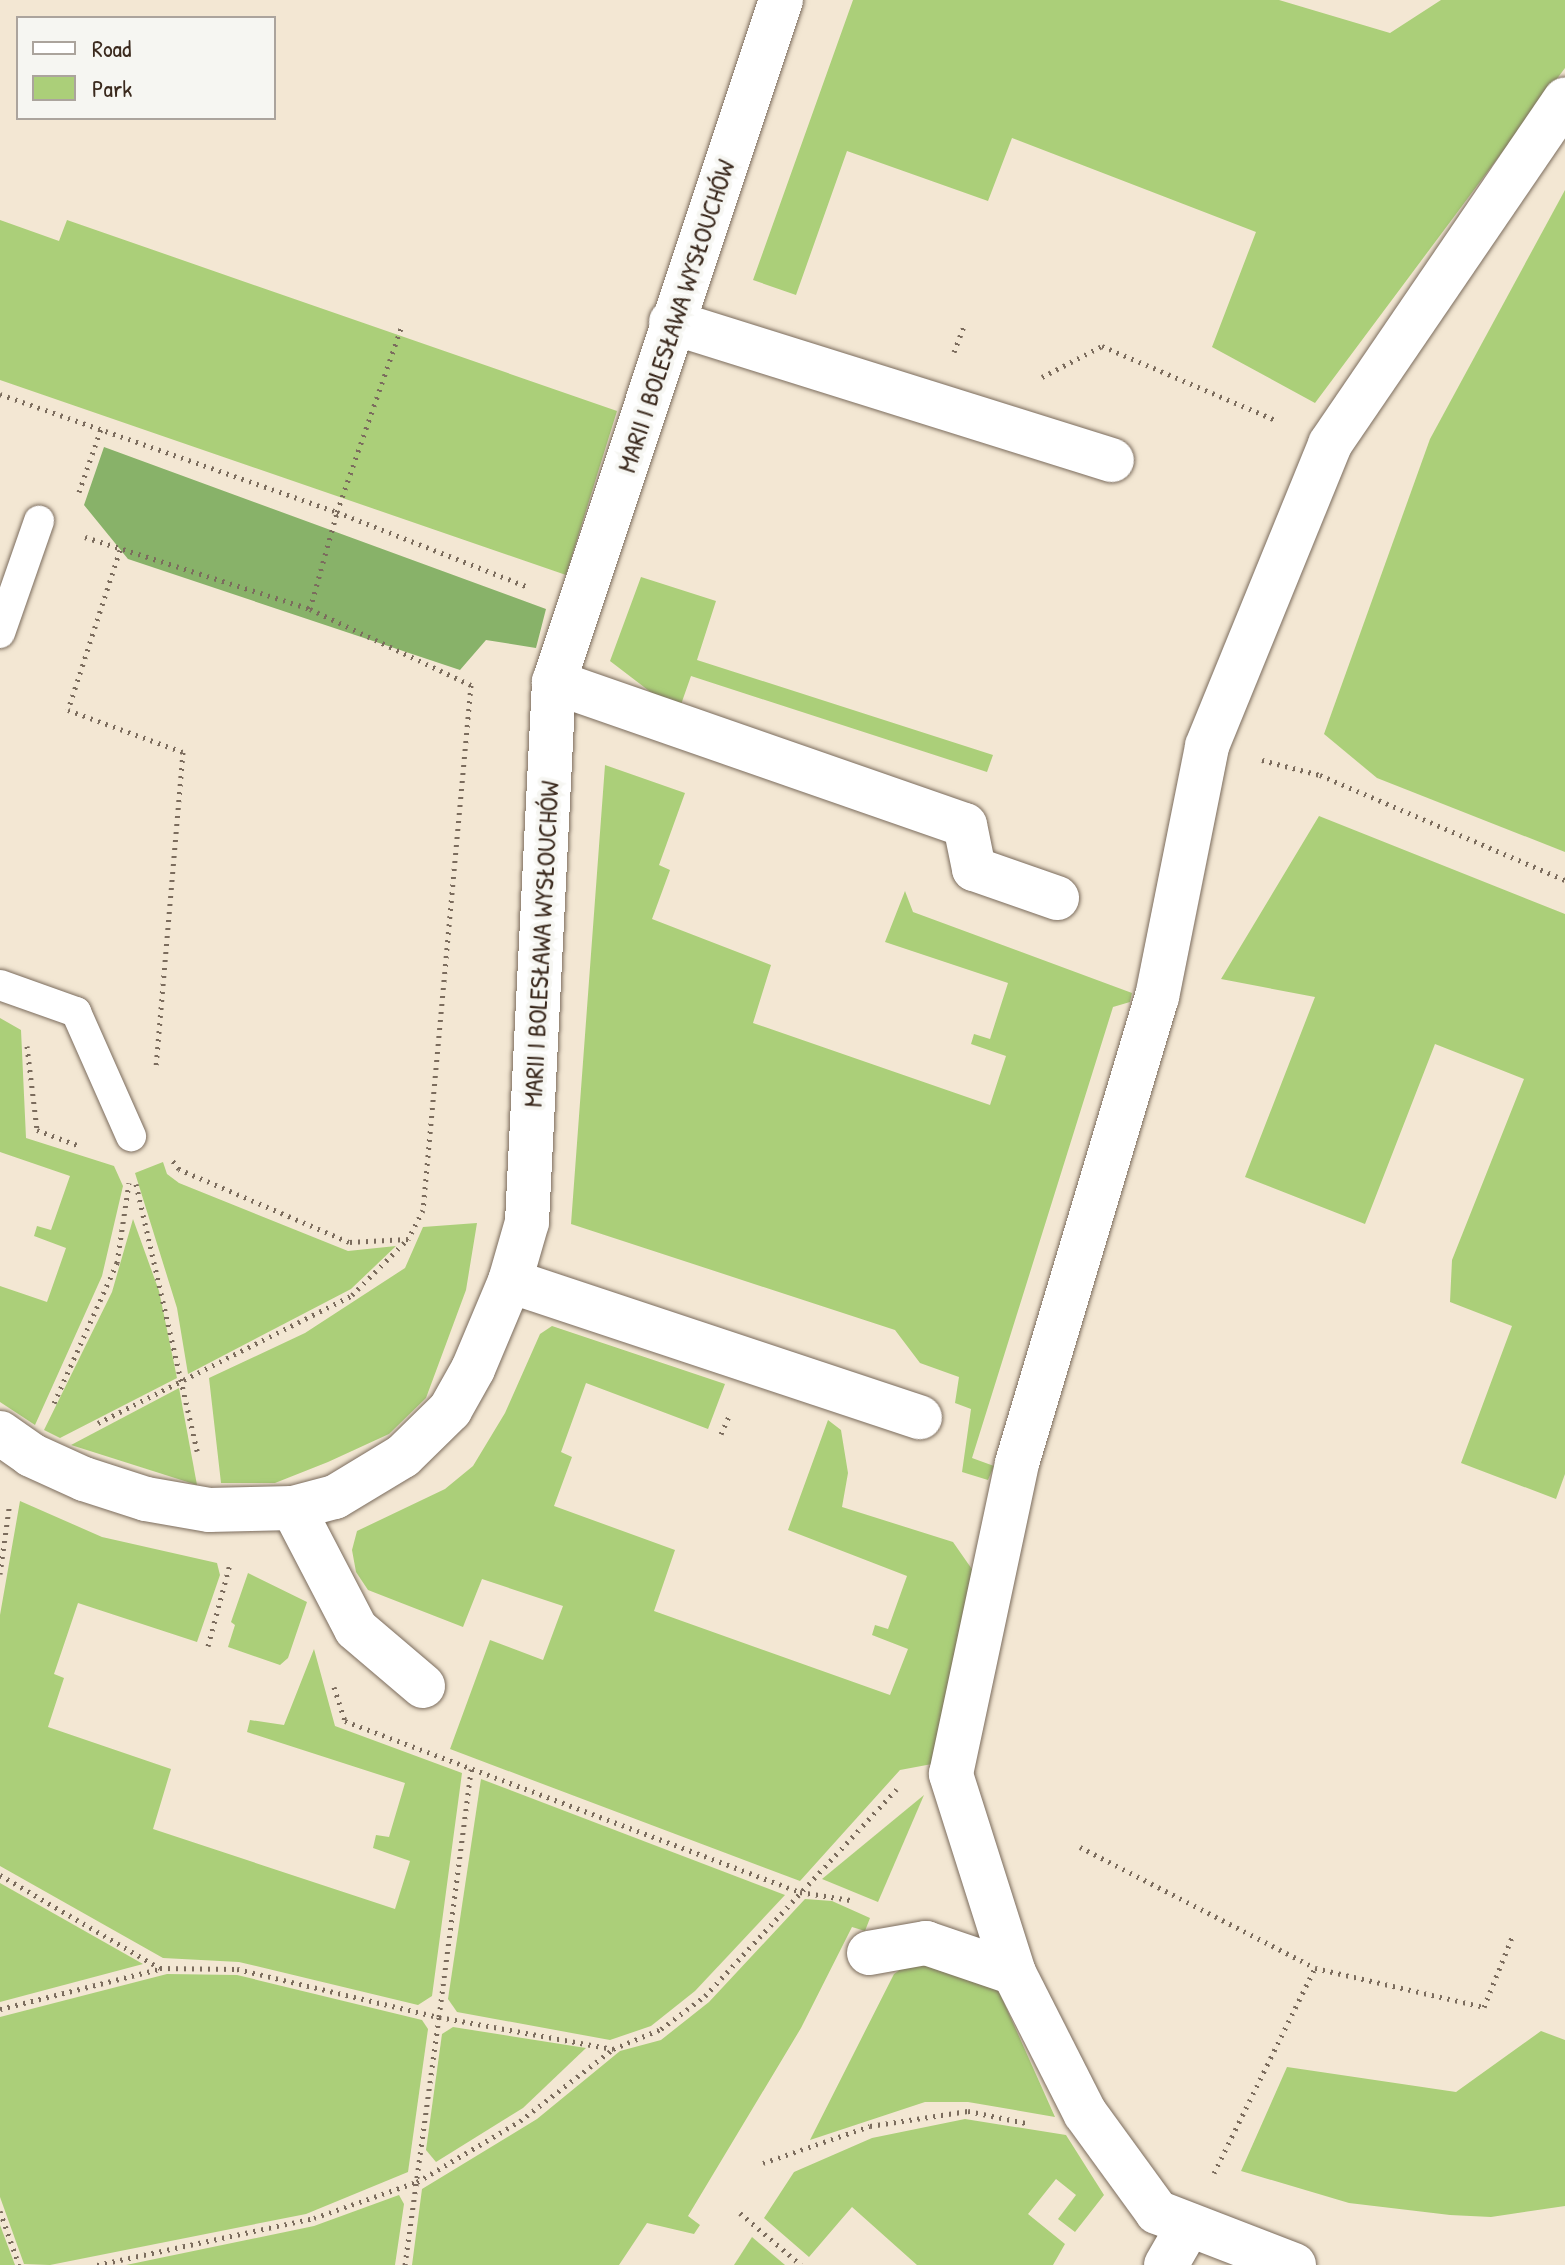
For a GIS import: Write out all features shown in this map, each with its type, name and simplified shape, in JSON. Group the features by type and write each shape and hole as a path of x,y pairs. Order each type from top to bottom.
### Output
{"street":[{"name":"MARII I BOLESŁAWA WYSŁOUCHÓW","path":"16,1444 133,1495 226,1509 293,1508 335,1497 403,1456 450,1410 473,1369 510,1281 527,1222 554,682 671,322 781,0"},
{"path":"1294,2265 1157,2212 1085,2113 1014,1973 951,1774 1017,1463 1157,997 1207,746 1330,444 1565,99"},
{"path":"671,322 1112,460"},
{"path":"554,682 965,825 974,869 1057,898"},
{"path":"510,1281 920,1417"},
{"path":"293,1508 356,1629 423,1686"},
{"path":"869,1953 926,1943 1014,1973"},
{"path":"1166,2265 1189,2225"}],"lane":[{"path":"0,633 52,526"},
{"path":"0,985 76,1012 131,1136"}],"path":[{"path":"310,609 337,512 402,325"},
{"path":"974,419 1102,346 1330,444"},
{"path":"0,394 337,512 580,608"},
{"path":"16,1444 183,1383 352,1295 408,1239 423,1210 471,685 310,609 52,526 101,429"},
{"path":"120,550 68,710 183,752 155,1081"},
{"path":"1207,746 1320,775 1565,880"},
{"path":"26,1037 37,1130 91,1151"},
{"path":"164,1150 179,1169 349,1242 408,1239"},
{"path":"0,1574 16,1444 117,1263 133,1181 183,1383 226,1509 208,1646"},
{"path":"332,1681 345,1721 800,1892 834,1894"},
{"path":"405,2265 471,1769"},
{"path":"97,2265 314,2218 417,2182 520,2121 613,2049 661,2029 705,1996 901,1784"},
{"path":"1080,1847 1315,1968 1484,2007 1513,1935"},
{"path":"0,1875 160,1968"},
{"path":"0,2009 160,1968 237,1969 439,2017 613,2049"},
{"path":"1189,2225 1315,1968"},
{"path":"763,2163 870,2126 968,2111 1057,2129 1085,2113"},
{"path":"0,2211 19,2265"},
{"path":"740,2213 801,2265"}],"green space":[{"path":"853,0 1279,0 1390,33 1441,0 1565,0 1565,68 1315,403 1212,347 1256,232 1012,138 988,201 847,151 796,295 753,280"},
{"path":"1565,190 1565,852 1377,778 1324,734 1430,439"},
{"path":"0,220 59,241 67,220 617,411 566,575 0,380"},
{"path":"104,447 546,609 536,648 486,640 460,670 128,559 84,505"},
{"path":"641,577 716,601 697,660 993,755 987,772 691,676 678,713 610,661"},
{"path":"605,765 685,793 659,865 670,870 652,919 771,965 753,1023 990,1105 1006,1056 971,1044 974,1034 990,1039 1008,983 885,942 905,891 913,912 1132,993 1130,1002 1113,1007 972,1458 994,1466 988,1480 962,1472 971,1409 955,1403 959,1377 920,1363 895,1330 571,1224"},
{"path":"1319,816 1565,914 1565,1474 1556,1499 1461,1463 1512,1326 1450,1302 1452,1260 1524,1079 1435,1044 1365,1224 1245,1177 1315,997 1221,979"},
{"path":"0,1018 21,1030 26,1138 114,1166 123,1186 102,1276 35,1425 0,1402 0,1286 47,1302 66,1248 34,1236 37,1226 51,1230 70,1176 0,1152"},
{"path":"163,1162 167,1174 179,1183 348,1251 396,1246 351,1289 188,1374 177,1308 135,1173"},
{"path":"133,1219 159,1291 177,1378 60,1438 44,1430 112,1292"},
{"path":"477,1223 466,1290 426,1398 389,1434 328,1462 275,1483 221,1483 209,1378 305,1333 405,1268 423,1227"},
{"path":"552,1326 725,1384 708,1429 586,1383 561,1452 572,1457 554,1506 675,1550 654,1611 890,1695 908,1649 872,1635 875,1625 888,1629 907,1576 788,1530 828,1420 841,1430 848,1473 842,1507 953,1542 983,1585 932,1764 900,1770 800,1881 450,1749 490,1640 543,1660 563,1606 482,1579 463,1627 368,1590 356,1572 352,1550 357,1531 445,1489 473,1466 505,1413 540,1334"},
{"path":"179,1388 197,1485 71,1445"},
{"path":"20,1501 102,1537 217,1563 220,1575 197,1642 78,1603 54,1674 64,1678 48,1727 171,1769 153,1829 395,1909 410,1861 373,1848 376,1835 389,1837 405,1783 247,1732 250,1720 284,1725 314,1649 335,1726 462,1773 432,1996 418,2005 239,1962 163,1958 0,1866 0,1615"},
{"path":"248,1573 307,1602 288,1658 280,1665 228,1647 235,1625 231,1622"},
{"path":"481,1779 785,1895 695,1991 651,2026 610,2040 457,2012 448,1999"},
{"path":"924,1795 878,1902 822,1879"},
{"path":"0,1883 143,1964 0,2002"},
{"path":"805,1899 832,1901 870,1918 865,1931 852,1927 801,2028 688,2216 700,2225 694,2234 647,2223 619,2265 412,2265 422,2189 537,2119 620,2051 661,2040 709,2002"},
{"path":"914,1960 997,1987 1055,2117 968,2102 925,2102 810,2140 894,1974"},
{"path":"167,1974 237,1975 422,2020 428,2029 408,2172 306,2214 50,2265 24,2264 0,2197 0,2017"},
{"path":"453,2027 586,2048 523,2108 436,2162 426,2150 442,2034"},
{"path":"1541,2031 1565,2040 1565,2206 1491,2217 1450,2215 1349,2203 1241,2171 1287,2067 1456,2092"},
{"path":"965,2119 1066,2135 1104,2195 1075,2232 1058,2219 1076,2195 1056,2179 1028,2214 1065,2244 1053,2265 917,2265 852,2207 809,2257 764,2218 794,2172 872,2138"},
{"path":"399,2195 404,2204 395,2265 126,2265 314,2226"},
{"path":"0,2225 15,2265 0,2265"},
{"path":"752,2237 785,2265 734,2265"}]}
